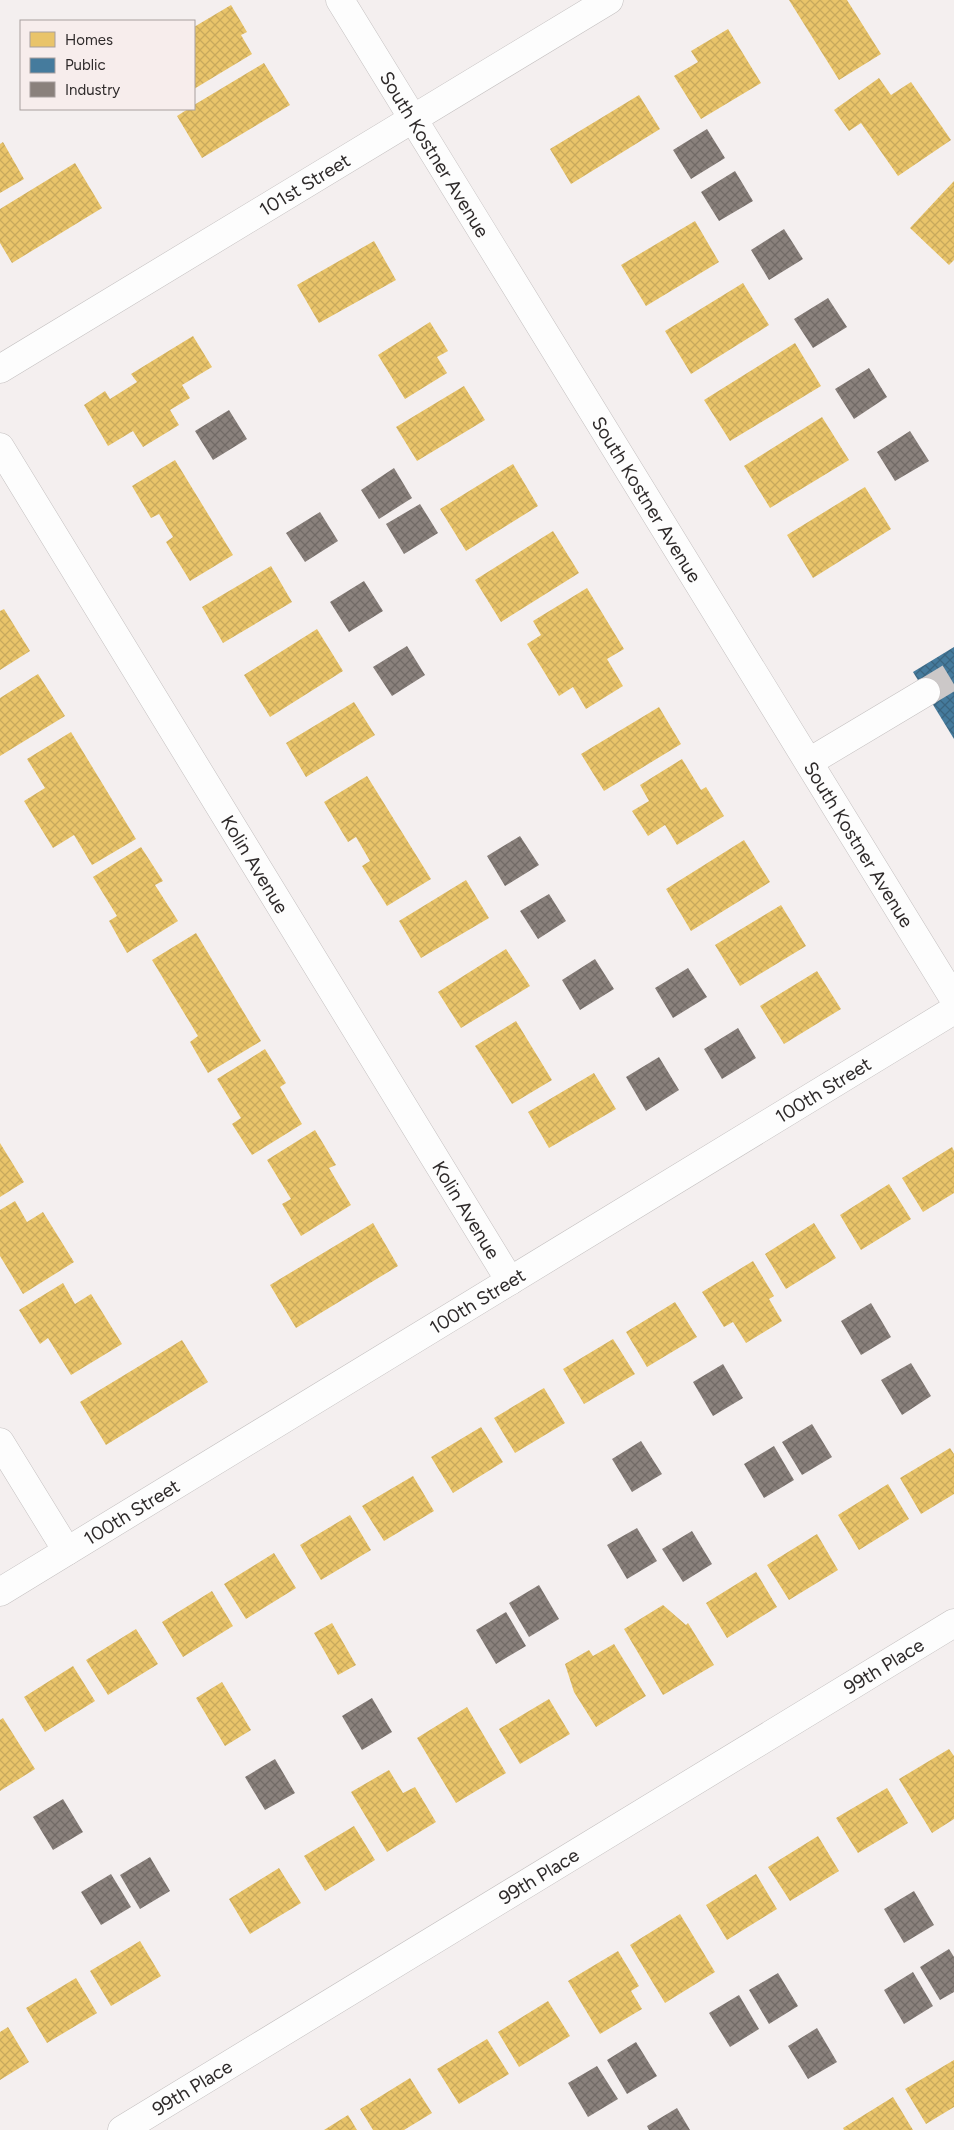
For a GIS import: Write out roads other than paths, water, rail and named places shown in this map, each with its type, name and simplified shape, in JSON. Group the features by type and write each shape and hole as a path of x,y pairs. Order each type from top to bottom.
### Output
{"street":[{"name":"South Kostner Avenue","path":"340,0 808,762 946,969 954,999"},
{"name":"101st Street","path":"0,369 609,0"},
{"name":"Kolin Avenue","path":"0,447 510,1281"},
{"path":"808,762 926,692"},
{"name":"100th Street","path":"0,1592 954,1010"},
{"path":"0,1442 67,1551"},
{"name":"99th Place","path":"122,2130 954,1623"}],"tunnel":[{"path":"926,692 954,675"}]}
